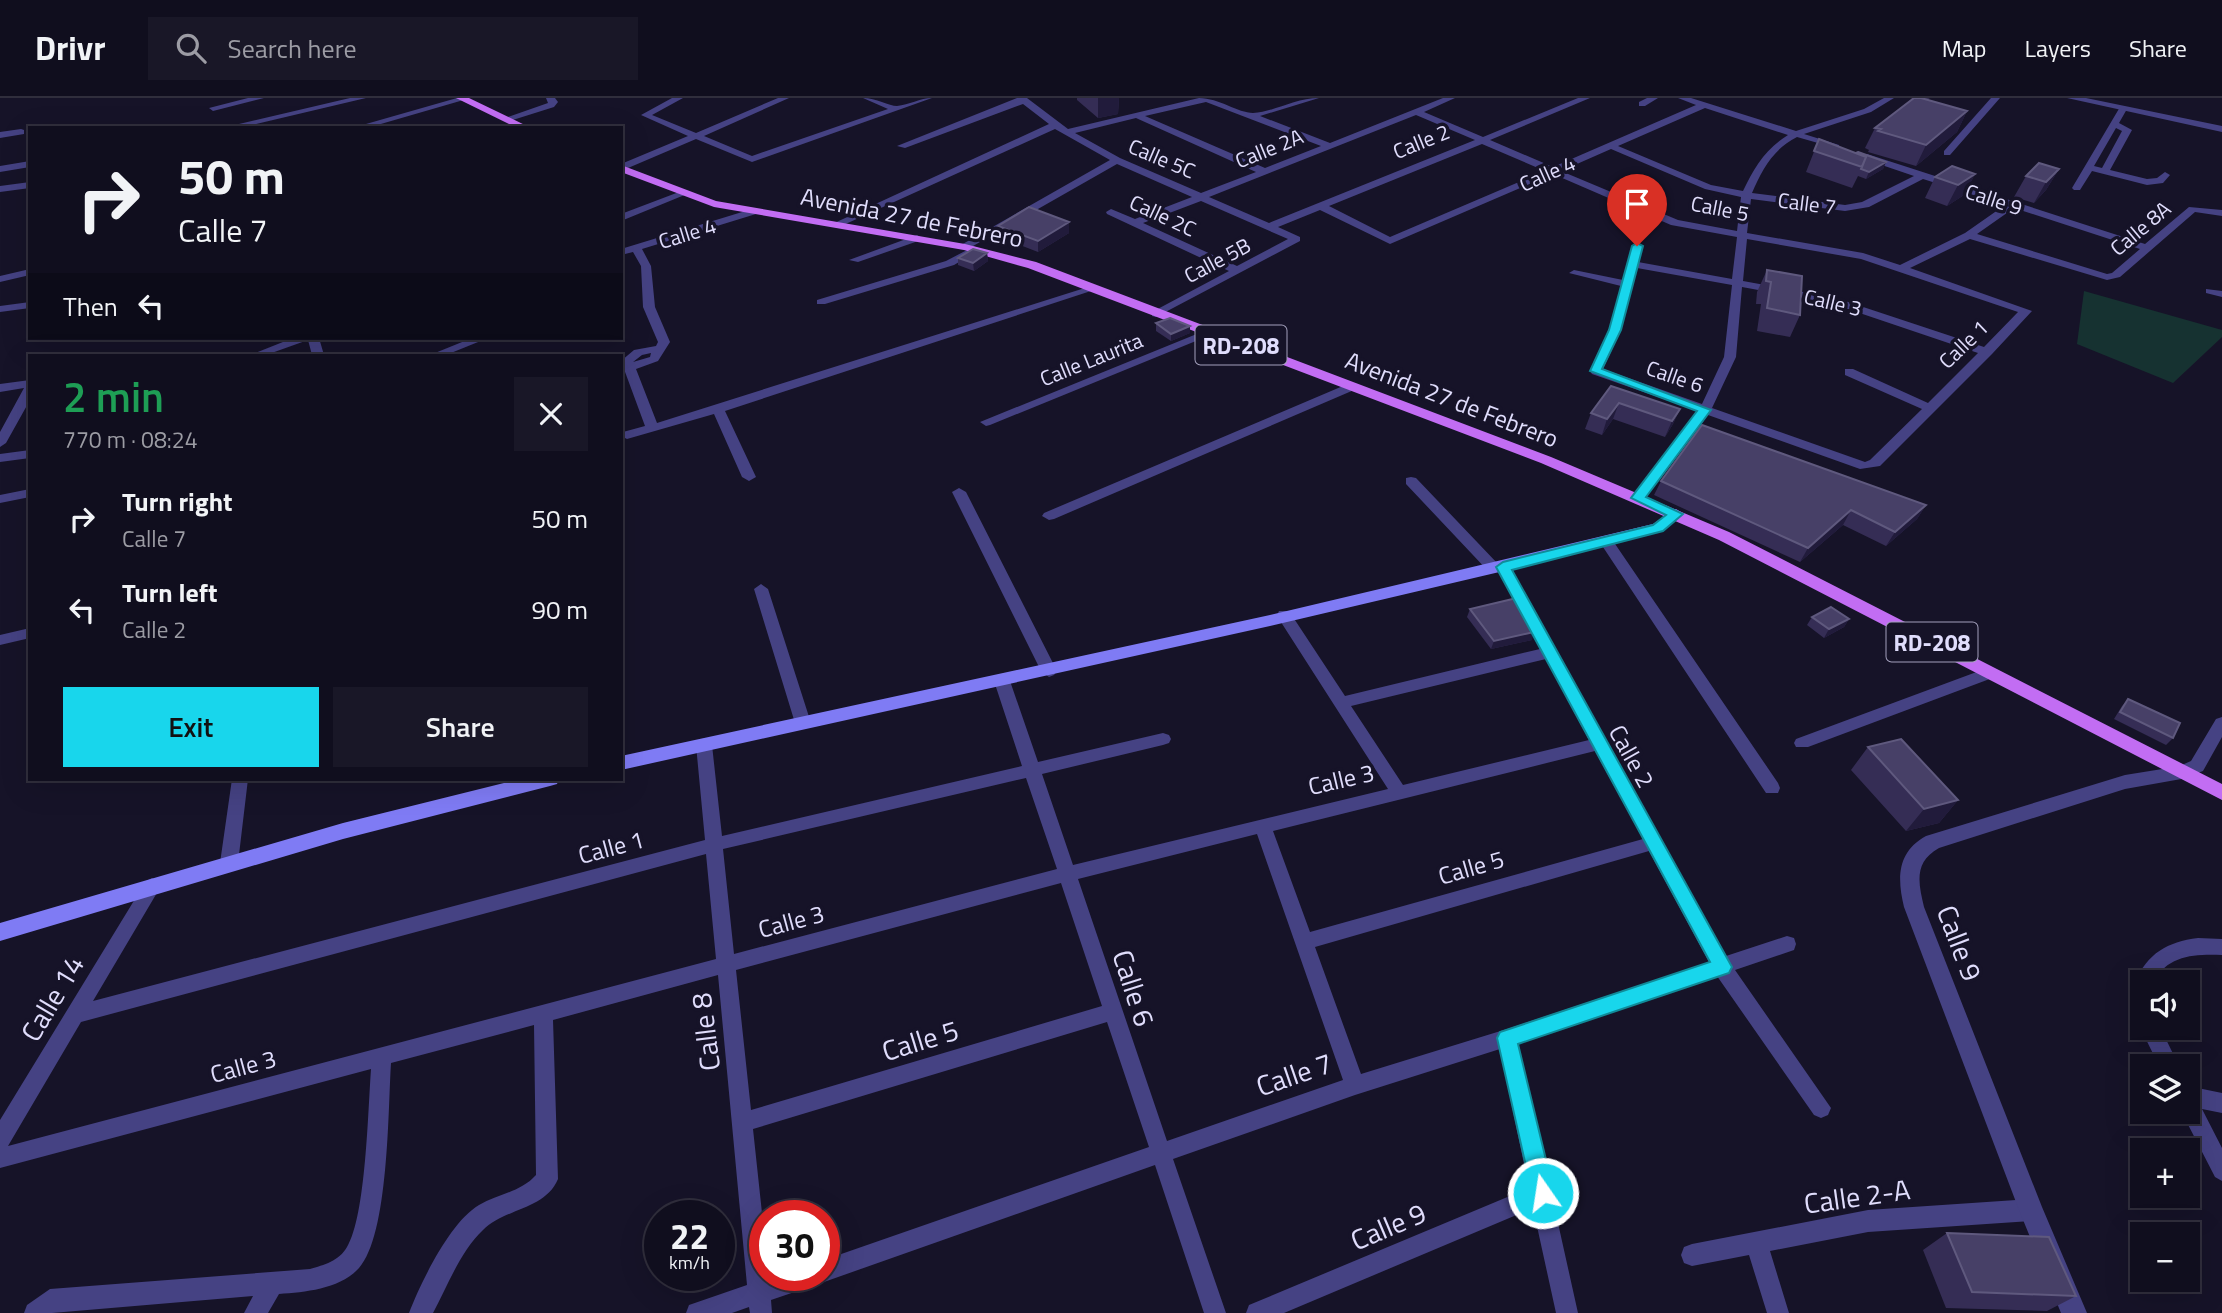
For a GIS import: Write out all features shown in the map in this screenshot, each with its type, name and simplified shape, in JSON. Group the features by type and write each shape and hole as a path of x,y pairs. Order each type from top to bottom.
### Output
{"main road":[{"path":"462,99 522,126"},
{"name":"Avenida 27 de Febrero","path":"623,169 682,194 752,212 970,248 1032,265 1546,460 1676,514 1782,564 2222,793"},
{"path":"623,763 1049,671 1498,568 1658,528 1676,514"},
{"path":"0,932 229,863 475,795 541,781"}],"street":[{"path":"213,108 260,98"},
{"path":"235,126 362,98"},
{"path":"506,119 551,105 554,102 550,98"},
{"path":"679,98 645,114 747,158 756,159 928,98"},
{"path":"623,167 785,98"},
{"path":"867,98 896,109"},
{"path":"1066,132 1206,98 1327,145"},
{"path":"1251,116 1315,98"},
{"path":"1418,112 1451,98"},
{"name":"Calle 2","path":"1272,226 1586,98"},
{"path":"1642,104 1654,98"},
{"path":"1682,98 1847,150"},
{"path":"1638,498 1704,410 1724,377 1730,357 1746,195 1764,157 1782,139 1875,109 1891,98"},
{"path":"1947,153 1996,98"},
{"path":"2071,98 2222,129"},
{"path":"363,126 462,99"},
{"path":"902,146 1023,99"},
{"name":"Calle 5C","path":"1023,99 1055,125 1117,160 1272,226 1296,239"},
{"name":"Calle 4","path":"1320,206 1390,241 1705,105"},
{"path":"2077,188 2123,109"},
{"name":"Calle 5","path":"1418,112 1675,223 1863,256 2026,311"},
{"name":"Calle 2A","path":"1135,223 1327,145 1418,112"},
{"path":"1138,116 1263,171"},
{"path":"2105,171 2127,130 2114,124"},
{"path":"835,225 1055,125"},
{"path":"0,135 21,132"},
{"name":"Calle 7","path":"1611,146 1708,187 1746,195 1854,208 1921,176"},
{"name":"Calle 9","path":"1859,155 2146,248"},
{"path":"821,302 950,263 970,248 1117,160"},
{"path":"0,169 28,164"},
{"path":"2090,167 2152,182 2160,181 2165,175"},
{"path":"0,189 28,186"},
{"path":"623,217 682,194"},
{"path":"1903,268 1969,235 2012,205"},
{"name":"Calle 8A","path":"1969,235 2107,277 2116,275 2198,208 2222,212"},
{"name":"Calle 4","path":"623,251 752,212"},
{"name":"Calle 2C","path":"1111,212 1238,271"},
{"path":"853,260 917,239"},
{"name":"Calle 5B","path":"1156,314 1296,239"},
{"name":"Calle 6","path":"1637,246 1615,330 1596,371 1865,466"},
{"path":"636,248 646,266 649,307 664,342 658,349 631,356 627,361 652,427"},
{"name":"Calle 3","path":"1633,264 1737,282 1865,309 1988,352"},
{"path":"0,279 28,272"},
{"path":"1574,273 1629,284"},
{"path":"627,435 718,409 1093,289"},
{"path":"0,309 28,305"},
{"name":"Calle 1","path":"1865,466 1875,463 2026,311"},
{"name":"Calle Laurita","path":"986,422 1209,332"},
{"path":"259,354 297,340"},
{"path":"439,354 477,340"},
{"path":"1849,372 1930,408"},
{"path":"0,388 28,387"},
{"path":"1049,516 1350,387"},
{"path":"0,443 28,391"},
{"path":"718,409 749,477"},
{"path":"0,458 28,454"},
{"name":"Calle 2","path":"1411,481 1498,568 1723,967 1821,1108"},
{"path":"959,492 1049,671"},
{"path":"0,499 28,493"},
{"path":"1606,541 1772,788"},
{"path":"761,589 803,723"},
{"path":"1284,615 1399,792"},
{"path":"0,640 28,633"},
{"path":"1340,703 1548,653"},
{"path":"1802,743 1990,673"},
{"name":"Calle 6","path":"1002,681 1215,1313"},
{"path":"2181,773 2197,766 2222,723"},
{"name":"Calle 1","path":"75,1015 712,845 1163,739"},
{"name":"Calle 3","path":"0,1158 1067,874 1598,744"},
{"name":"Calle 8","path":"704,745 712,845 744,1122 759,1303"},
{"name":"Calle 9","path":"2074,1313 2031,1210 1914,907 1908,884 1910,863 1919,850 1933,842 2125,782 2181,773"},
{"path":"229,863 240,781"},
{"path":"1262,825 1354,1085"},
{"name":"Calle 5","path":"1304,942 1652,843"},
{"name":"Calle 14","path":"0,1139 152,887"},
{"name":"Calle 7","path":"840,1265 1354,1085 1507,1038 1787,944"},
{"path":"2149,970 2170,952 2192,946 2222,947"},
{"name":"Calle 5","path":"744,1122 1112,1012"},
{"path":"420,1313 479,1218 503,1204 530,1195 547,1179 543,1013"},
{"path":"1507,1038 1543,1193 1567,1313"},
{"path":"35,1313 50,1300 310,1280 330,1274 346,1265 356,1254 369,1202 382,1057"},
{"path":"2200,1098 2222,1103"},
{"path":"2199,1124 2222,1170"},
{"name":"Calle 9","path":"1257,1313 1543,1193"},
{"name":"Calle 2-A","path":"1692,1255 1868,1221 2031,1210"},
{"path":"1756,1241 1778,1313"},
{"path":"255,1313 273,1283"},
{"path":"697,1313 759,1303 782,1291"}],"green space":[{"path":"2084,291 2222,330 2222,337 2173,383 2077,344"}],"building":[{"path":"1914,98 1967,111 1926,145 1875,128"},
{"path":"1819,139 1866,157 1862,167 1814,151"},
{"path":"1856,153 1886,162 1869,172 1861,169 1866,157"},
{"path":"2039,163 2059,169 2046,182 2026,176"},
{"path":"1952,166 1975,174 1958,185 1935,177"},
{"path":"1029,207 1069,222 1038,241 998,226"},
{"path":"973,249 987,253 973,263 958,258"},
{"path":"1767,270 1802,276 1800,315 1767,308 1771,282 1766,281"},
{"path":"1170,318 1190,326 1171,334 1156,323"},
{"path":"1611,386 1680,409 1672,421 1619,403 1607,419 1591,413"},
{"path":"1702,425 1926,505 1895,532 1851,510 1808,548 1661,481"},
{"path":"1517,598 1534,632 1494,641 1470,609"},
{"path":"1831,607 1849,619 1829,629 1812,617"},
{"path":"2128,699 2180,723 2173,738 2120,712"},
{"path":"1901,739 1958,800 1924,809 1868,747"},
{"path":"1947,1233 2049,1237 2076,1296 1972,1292"}],"route":[{"path":"1543,1193 1507,1038 1723,967 1652,843 1503,567 1658,528 1676,514 1638,498 1704,410 1596,371 1596,366 1615,330 1637,246"}]}
